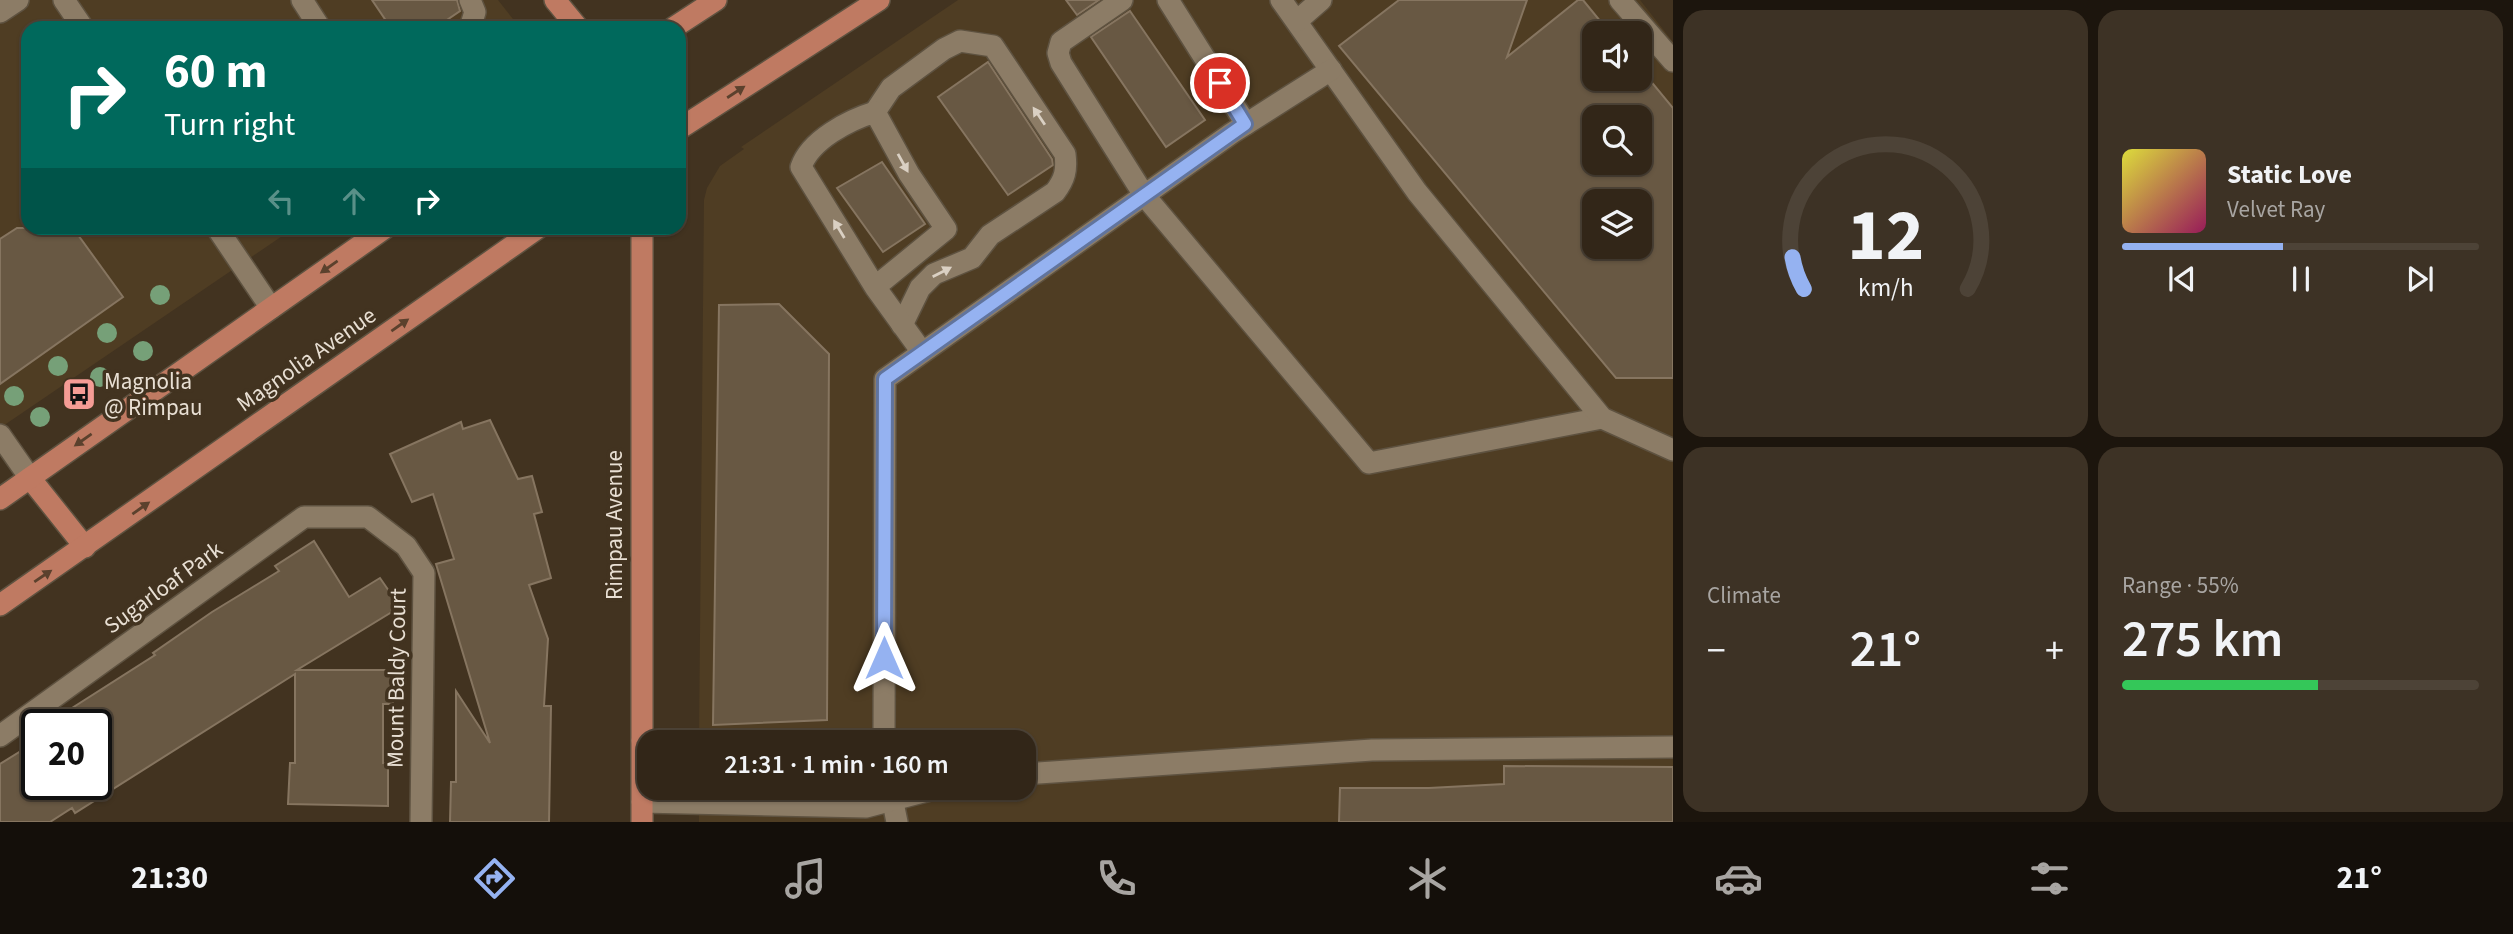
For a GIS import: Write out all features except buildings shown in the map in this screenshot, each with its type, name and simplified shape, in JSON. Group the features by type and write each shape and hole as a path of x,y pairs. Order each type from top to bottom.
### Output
{"main road":[{"path":"555,0 572,21"},
{"path":"684,21 716,0"},
{"path":"686,125 879,0"},
{"path":"0,499 375,235"},
{"name":"Magnolia Avenue","path":"0,605 528,235"},
{"name":"Rimpau Avenue","path":"642,235 652,730"},
{"path":"30,478 85,547"}],"street":[{"path":"0,12 18,0"},
{"path":"64,0 78,21"},
{"path":"302,0 316,21"},
{"path":"470,0 475,12 472,21"},
{"path":"1122,0 1061,42 1058,53 1061,63 1144,195 1369,463 1602,418"},
{"path":"1168,0 1245,124"},
{"path":"1282,0 1417,191 1602,418 1673,450"},
{"path":"1297,21 1321,0"},
{"path":"1620,0 1673,61"},
{"path":"902,325 920,288 934,274 972,258 990,235 1055,192 1063,182 1067,167 1065,154 993,46 960,41 944,49 891,88 875,112 853,118 806,153 801,167 875,287 902,325 922,352"},
{"path":"884,730 885,379 1245,124 1331,70"},
{"path":"875,112 909,173 946,229 875,287"},
{"path":"222,235 271,308"},
{"path":"0,435 30,478"},
{"name":"Sugarloaf Park","path":"0,736 304,517 368,517"},
{"name":"Mount Baldy Court","path":"368,517 406,545 424,573 421,822"},
{"path":"1036,773 1372,750 1673,747"},
{"path":"642,812 866,807 880,800"},
{"path":"893,800 897,822"}],"shaded area":[{"path":"0,0 498,0 514,21 21,21 21,235 284,235 0,428"},
{"path":"958,0 1640,0 1673,42 1673,822 699,822 699,800 1036,800 1036,730 699,730 704,200 707,188 720,166 744,149 741,147"}],"place":[{"name":"Magnolia @ Rimpau","path":"79,394"}],"route":[{"path":"884,658 885,379 1245,124 1220,83"}]}
